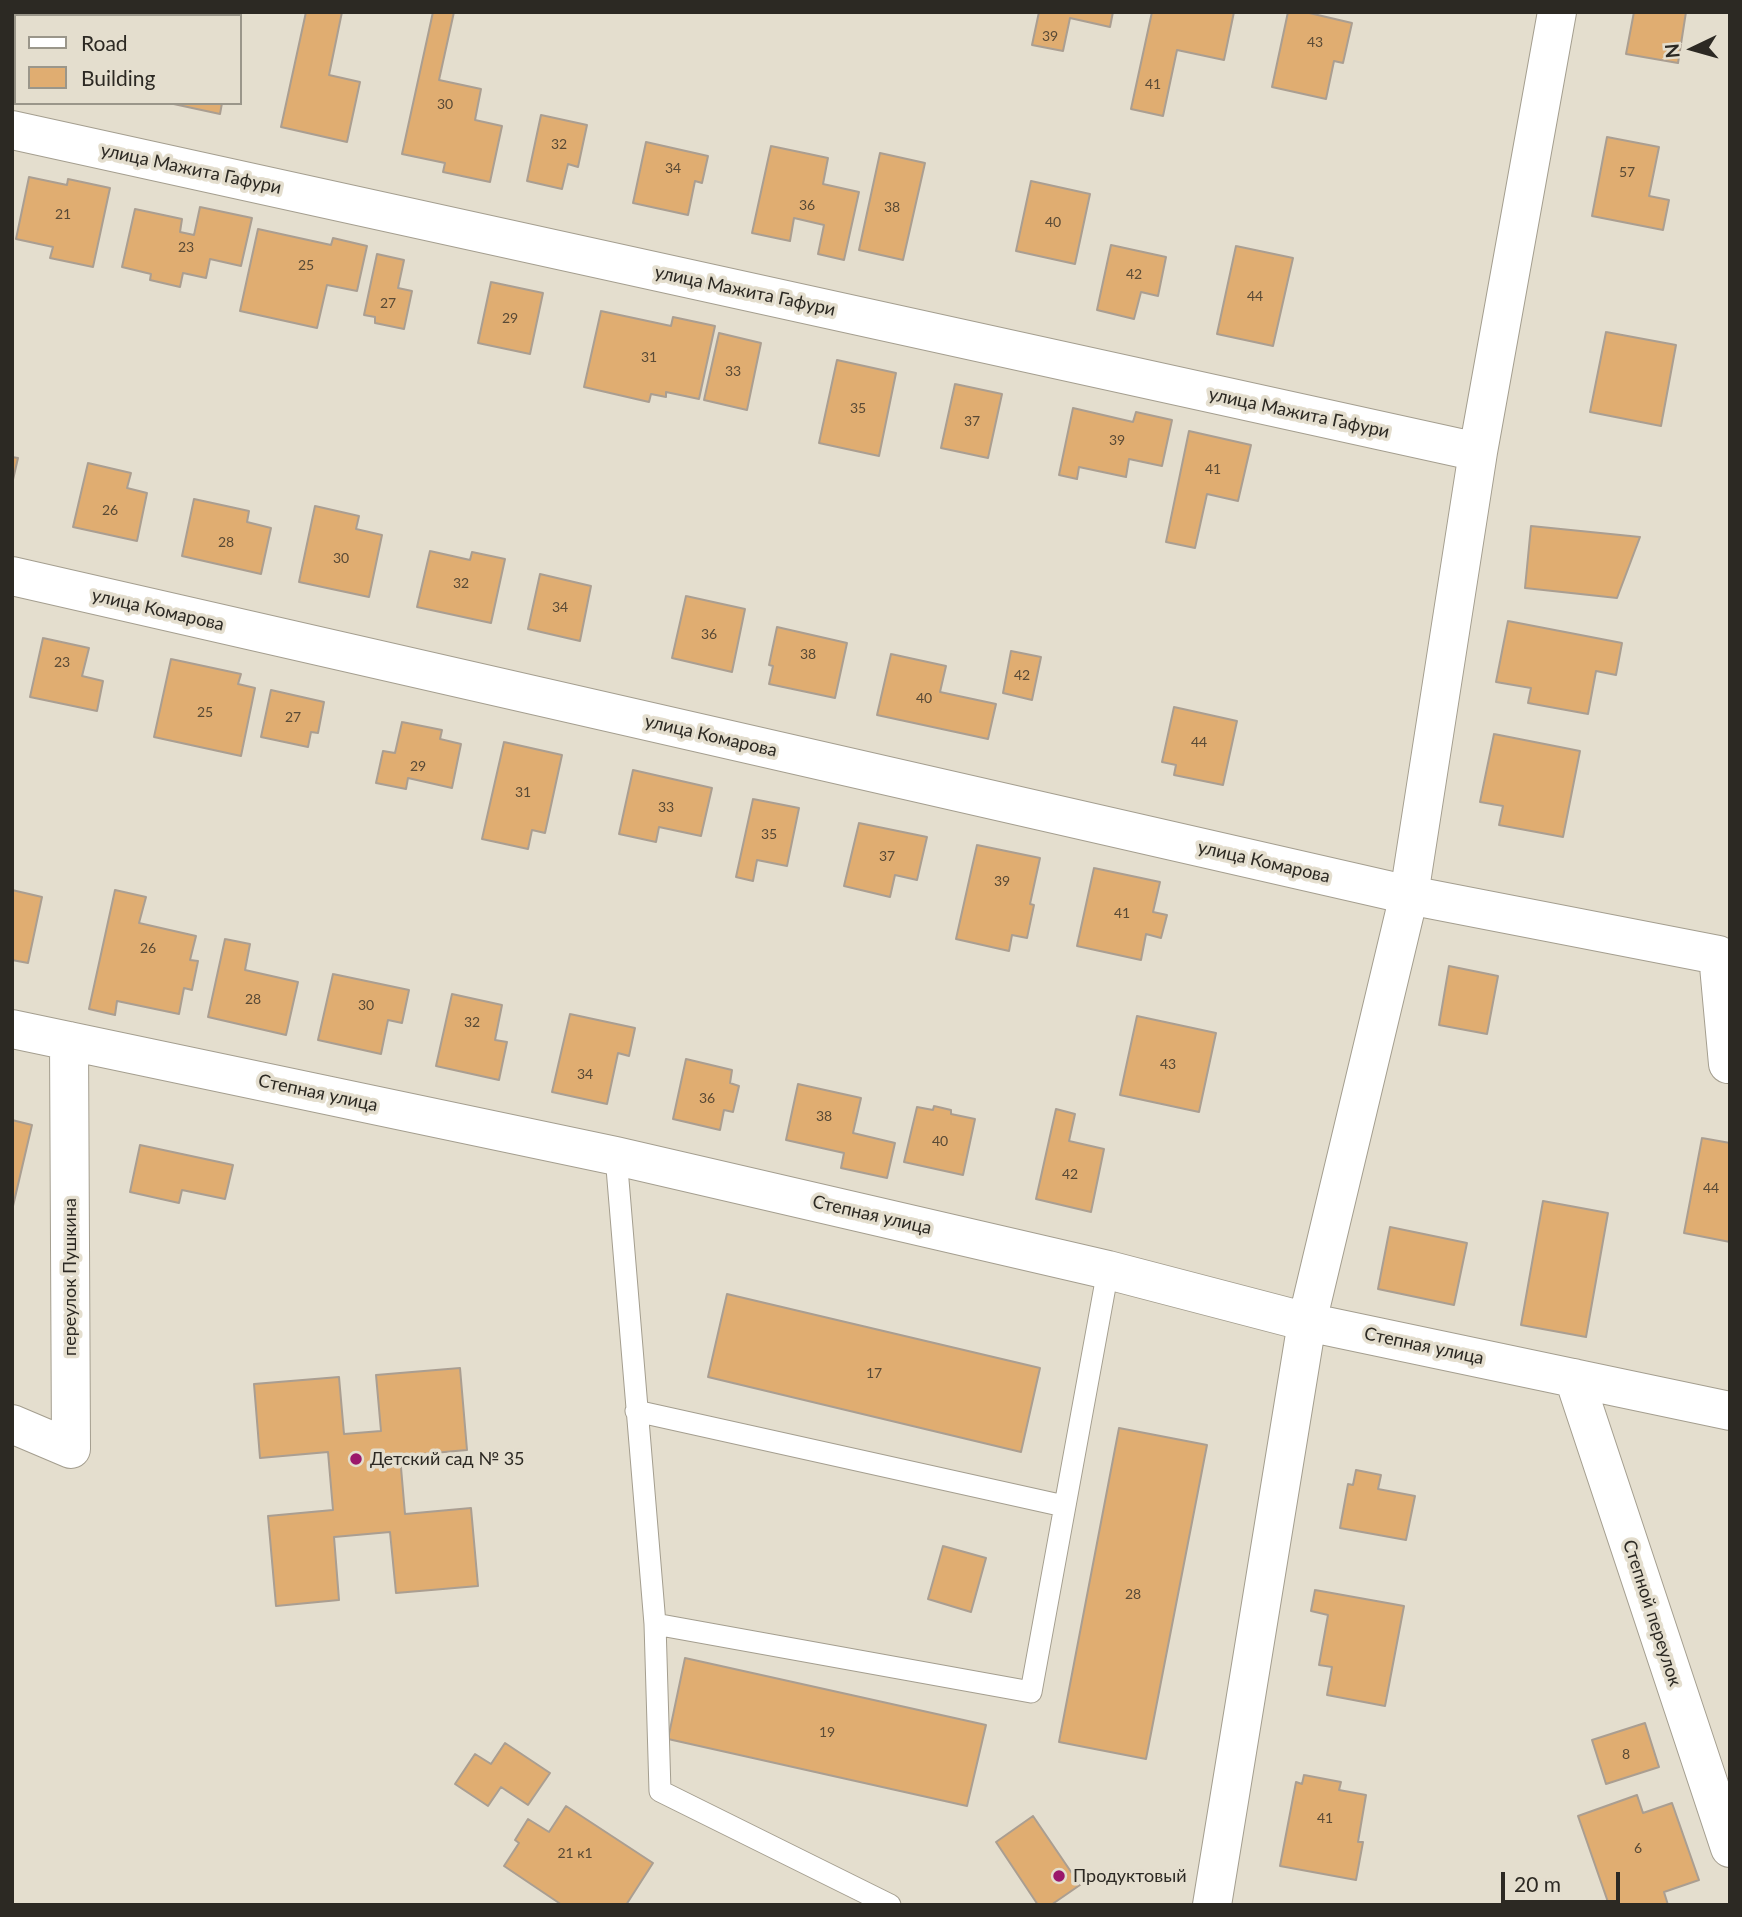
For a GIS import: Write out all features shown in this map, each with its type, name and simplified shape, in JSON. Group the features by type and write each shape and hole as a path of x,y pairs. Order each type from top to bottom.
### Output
{"street":[{"path":"1212,1905 1307,1322 1409,895 1478,452 1557,12"},
{"name":"улица Мажита Гафури","path":"12,130 1478,452"},
{"name":"улица Комарова","path":"12,576 1409,895 1718,955 1728,1064"},
{"name":"Степная улица","path":"12,1029 616,1156 1108,1270 1307,1322 1730,1411"},
{"name":"переулок Пушкина","path":"12,1424 71,1449 69,1041"},
{"name":"Степной переулок","path":"1574,1378 1730,1848"}],"lane":[{"path":"616,1156 655,1624 660,1791 890,1905"},
{"path":"655,1624 1031,1692 1108,1270"},
{"path":"636,1411 1064,1506"}],"building":[{"path":"58,12 125,12 125,14"},
{"path":"306,12 342,12 329,75 360,82 347,142 281,127"},
{"path":"433,12 454,12 439,80 481,89 475,120 502,126 490,182 443,172 445,163 402,154"},
{"path":"1039,12 1113,12 1110,27 1070,18 1063,51 1032,45"},
{"path":"1152,12 1234,12 1224,60 1177,50 1163,116 1131,109"},
{"path":"1288,12 1305,12 1352,23 1343,63 1334,61 1326,99 1272,87"},
{"path":"1634,12 1686,12 1678,63 1626,54"},
{"path":"178,105 222,105 220,114"},
{"path":"541,115 587,125 578,167 568,164 562,189 527,181"},
{"path":"1607,137 1659,147 1649,196 1669,200 1663,230 1592,216"},
{"path":"646,142 708,156 702,183 695,181 688,215 633,203"},
{"path":"771,146 828,158 823,184 859,192 844,260 818,254 824,225 794,218 790,241 752,233"},
{"path":"880,153 925,163 903,260 859,250"},
{"path":"29,177 67,185 68,179 110,188 93,267 50,258 53,247 16,239"},
{"path":"1031,181 1090,194 1075,264 1016,251"},
{"path":"200,207 252,218 241,266 210,259 206,278 183,273 180,287 150,280 151,274 122,267 135,209 182,219 180,232 194,235"},
{"path":"258,229 331,245 333,238 367,246 357,291 327,285 317,328 240,311"},
{"path":"1111,245 1166,257 1158,296 1141,292 1134,319 1097,310"},
{"path":"1236,246 1293,258 1273,346 1217,334"},
{"path":"377,254 404,260 398,288 412,291 404,329 375,323 375,317 364,315"},
{"path":"491,282 543,293 530,354 478,343"},
{"path":"601,311 671,326 673,317 715,326 699,399 666,392 666,397 651,394 649,402 584,387"},
{"path":"1606,332 1676,345 1661,426 1590,412"},
{"path":"719,333 761,343 747,410 704,400"},
{"path":"837,360 896,373 879,456 819,443"},
{"path":"955,384 1002,394 988,458 941,448"},
{"path":"1073,408 1133,422 1136,412 1172,420 1162,466 1129,459 1126,477 1079,467 1077,479 1059,475"},
{"path":"1189,431 1251,445 1238,501 1207,494 1195,548 1166,542"},
{"path":"12,457 18,458 12,484"},
{"path":"88,463 131,473 127,488 147,493 137,541 73,527"},
{"path":"194,499 249,511 247,522 271,528 261,574 182,556"},
{"path":"315,506 359,516 356,529 382,535 369,597 299,582"},
{"path":"1531,526 1640,537 1617,598 1525,588"},
{"path":"430,551 470,560 472,552 505,559 491,623 417,607"},
{"path":"540,574 591,586 580,641 528,629"},
{"path":"686,596 745,609 732,672 672,658"},
{"path":"1508,621 1622,643 1616,675 1596,671 1588,714 1528,703 1531,688 1496,682"},
{"path":"777,627 847,643 835,698 769,684 773,666 769,665"},
{"path":"43,638 89,648 82,676 103,681 97,711 30,697"},
{"path":"1011,651 1041,657 1032,700 1003,693"},
{"path":"891,654 946,666 940,692 996,704 988,739 877,715"},
{"path":"171,659 241,674 238,684 255,688 241,756 154,737"},
{"path":"271,690 324,702 318,733 311,732 308,747 261,737"},
{"path":"1174,707 1237,721 1223,785 1174,775 1176,765 1162,762"},
{"path":"402,722 442,730 440,739 461,744 452,788 408,778 406,789 376,783 383,751 395,753"},
{"path":"1494,734 1580,751 1563,837 1499,825 1503,806 1480,802"},
{"path":"504,742 562,755 545,833 532,830 528,849 482,839"},
{"path":"633,770 712,788 701,836 659,827 656,842 619,834"},
{"path":"753,799 799,808 787,866 757,860 753,881 736,877"},
{"path":"859,823 927,837 917,880 895,875 890,897 844,886"},
{"path":"977,845 1040,858 1030,904 1034,905 1027,938 1012,935 1009,951 956,939"},
{"path":"1094,868 1160,882 1153,912 1167,915 1161,938 1146,934 1141,960 1077,946"},
{"path":"12,890 42,897 28,963 12,960"},
{"path":"115,890 146,897 139,923 196,936 190,960 198,961 192,990 184,988 179,1014 117,1001 115,1015 89,1009"},
{"path":"225,939 250,944 245,970 298,982 286,1035 208,1017"},
{"path":"1449,966 1498,976 1487,1034 1439,1025"},
{"path":"333,974 409,990 402,1023 388,1020 381,1054 318,1040"},
{"path":"452,994 502,1005 495,1040 507,1042 499,1080 436,1066"},
{"path":"570,1014 635,1028 629,1056 618,1053 607,1104 552,1092"},
{"path":"1137,1016 1216,1033 1199,1112 1120,1095"},
{"path":"686,1059 732,1070 730,1083 739,1086 733,1112 724,1110 720,1130 673,1119"},
{"path":"798,1084 861,1098 853,1133 895,1143 887,1178 841,1168 844,1153 786,1140"},
{"path":"934,1106 951,1110 951,1114 975,1119 963,1175 904,1162 917,1107 933,1110"},
{"path":"1056,1109 1075,1114 1069,1141 1104,1149 1091,1212 1036,1199"},
{"path":"12,1120 32,1125 13,1206 12,1206"},
{"path":"1702,1138 1730,1143 1730,1242 1684,1233"},
{"path":"140,1145 233,1165 225,1199 182,1190 179,1203 130,1192"},
{"path":"1543,1201 1608,1213 1586,1337 1521,1325"},
{"path":"1390,1227 1467,1243 1454,1305 1378,1289"},
{"path":"727,1294 1040,1368 1021,1452 708,1377"},
{"path":"460,1368 467,1450 400,1456 405,1514 471,1508 478,1586 396,1593 390,1532 334,1537 339,1600 276,1606 268,1516 333,1510 328,1452 260,1458 254,1384 339,1377 344,1434 381,1431 376,1375"},
{"path":"1119,1428 1207,1445 1146,1759 1059,1742"},
{"path":"1356,1470 1381,1475 1378,1489 1415,1496 1406,1540 1340,1528 1348,1484 1353,1485"},
{"path":"943,1546 986,1558 971,1612 928,1599"},
{"path":"1315,1590 1404,1606 1385,1706 1327,1695 1332,1667 1319,1665 1328,1615 1311,1611"},
{"path":"685,1658 986,1725 967,1806 668,1739"},
{"path":"1645,1723 1659,1767 1606,1784 1592,1740"},
{"path":"505,1743 550,1773 528,1805 501,1787 488,1806 455,1784 475,1754 491,1764"},
{"path":"1304,1775 1341,1782 1339,1790 1366,1795 1358,1842 1363,1842 1356,1880 1280,1866 1296,1782 1302,1784"},
{"path":"1637,1795 1643,1813 1672,1803 1699,1880 1664,1892 1668,1905 1609,1905 1578,1816"},
{"path":"566,1806 653,1863 626,1905 562,1905 504,1866 519,1843 515,1840 528,1819 549,1832"},
{"path":"1033,1816 1080,1885 1051,1905 1038,1905 996,1842"}],"place":[{"name":"Детский сад № 35","path":"356,1459"},
{"name":"Продуктовый","path":"1059,1876"}]}
